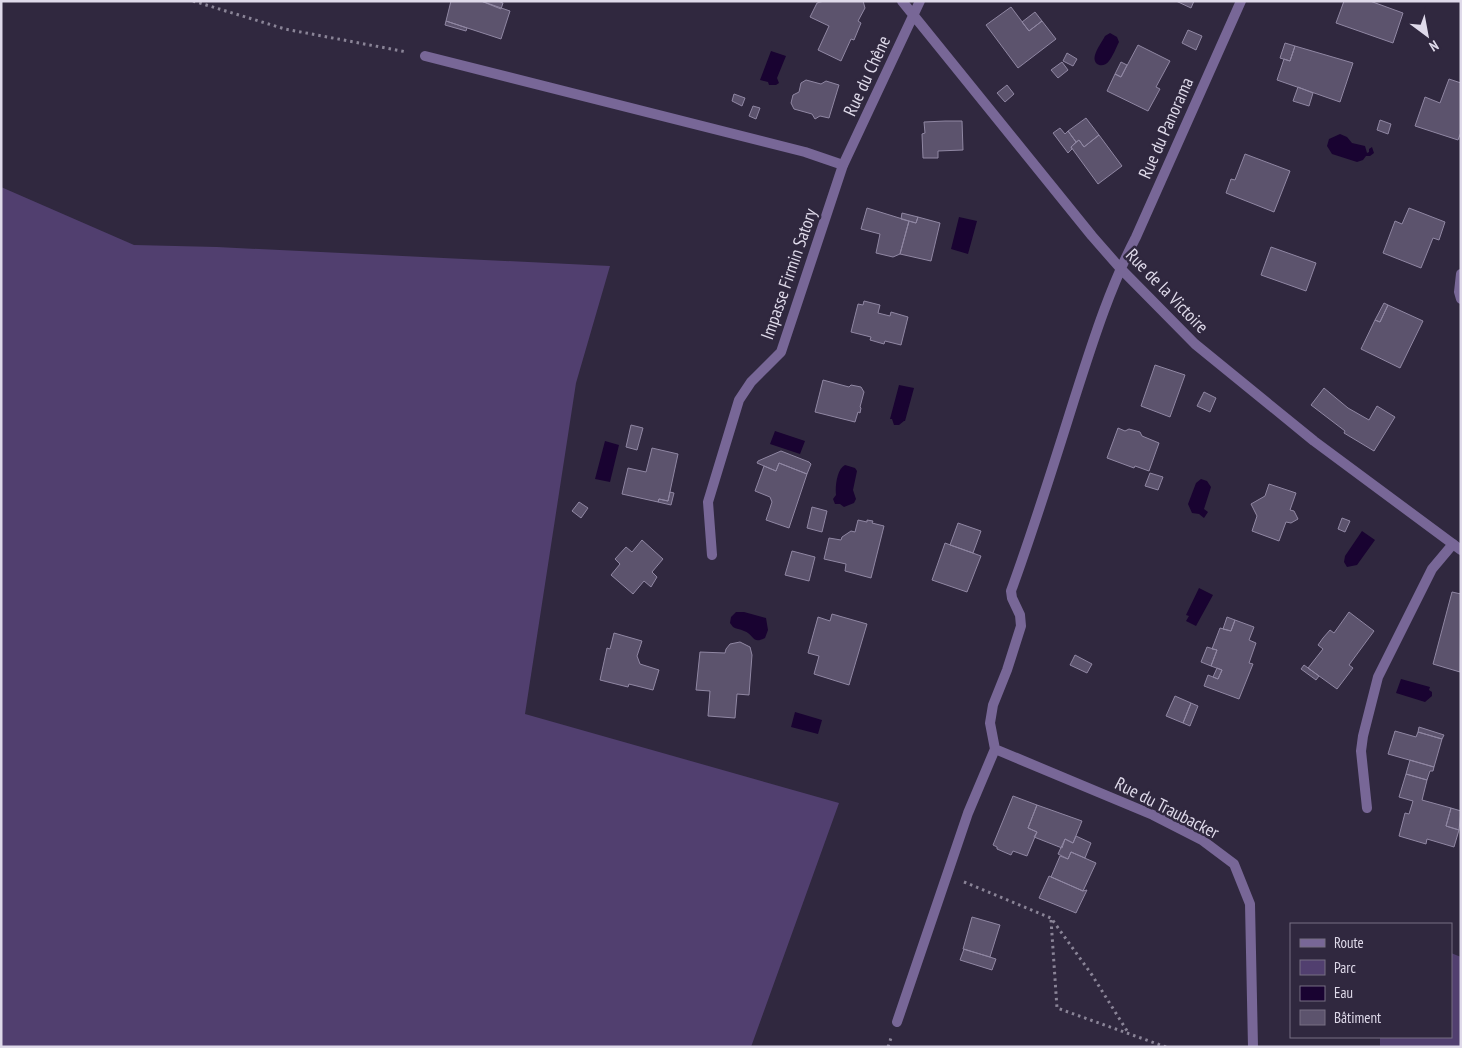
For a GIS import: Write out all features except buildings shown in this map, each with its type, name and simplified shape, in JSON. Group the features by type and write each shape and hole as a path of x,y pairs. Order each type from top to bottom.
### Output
{"street":[{"name":"Rue de la Victoire","path":"902,1 1092,236 1120,268 1195,344 1314,441 1457,547"},
{"name":"Rue du Chêne","path":"842,165 920,1"},
{"name":"Rue du Panorama","path":"995,749 990,722 993,705 1007,670 1021,626 1020,616 1011,591 1031,536 1103,310 1120,268 1136,237 1241,1"},
{"path":"425,56 795,149 842,165"},
{"name":"Impasse Firmin Satory","path":"712,555 708,502 738,400 751,382 780,352 842,165"},
{"path":"1461,274 1459,292 1461,299"},
{"path":"1367,808 1361,751 1378,677 1432,568 1457,547"},
{"path":"897,1022 968,813 995,749"},
{"name":"Rue du Traubacker","path":"995,749 1153,815 1202,840 1234,864 1250,904 1253,1047"}],"path":[{"path":"192,1 285,29 425,56"},
{"path":"947,875 1051,918 1092,975 1129,1034"},
{"path":"1051,918 1057,1008 1166,1047"}],"green space":[{"path":"1,187 134,245 217,247 610,266 576,383 525,714 839,803 751,1047 1,1047"},
{"path":"1452,953 1461,957 1461,1047 1380,1047 1380,1038 1452,1038"}],"water":[{"path":"1110,33 1117,37 1119,42 1109,61 1104,65 1099,65 1094,58 1096,52 1105,36"},
{"path":"771,51 786,56 777,78 779,83 776,85 769,85 768,82 760,80"},
{"path":"1340,134 1347,137 1352,143 1365,146 1367,153 1372,147 1374,153 1357,162 1332,154 1327,146 1329,139"},
{"path":"959,217 977,221 968,254 951,249"},
{"path":"899,385 914,388 905,421 899,425 894,425 892,419 890,419"},
{"path":"775,431 805,441 800,454 770,444"},
{"path":"605,441 619,445 610,482 595,479"},
{"path":"845,465 855,468 857,471 853,490 856,499 854,503 844,507 840,504 835,504 833,499 836,495 838,474"},
{"path":"1201,479 1207,481 1211,487 1204,509 1208,512 1204,518 1199,514 1192,513 1188,504 1196,483"},
{"path":"1362,531 1375,540 1357,565 1347,567 1344,562 1345,556"},
{"path":"1199,588 1213,595 1196,626 1186,621 1189,616 1186,615"},
{"path":"736,612 744,612 766,618 768,630 765,638 755,640 747,632 733,627 730,623 731,617"},
{"path":"1401,679 1430,687 1429,690 1432,692 1432,696 1425,702 1396,693"},
{"path":"795,712 822,720 818,734 791,727"}]}
